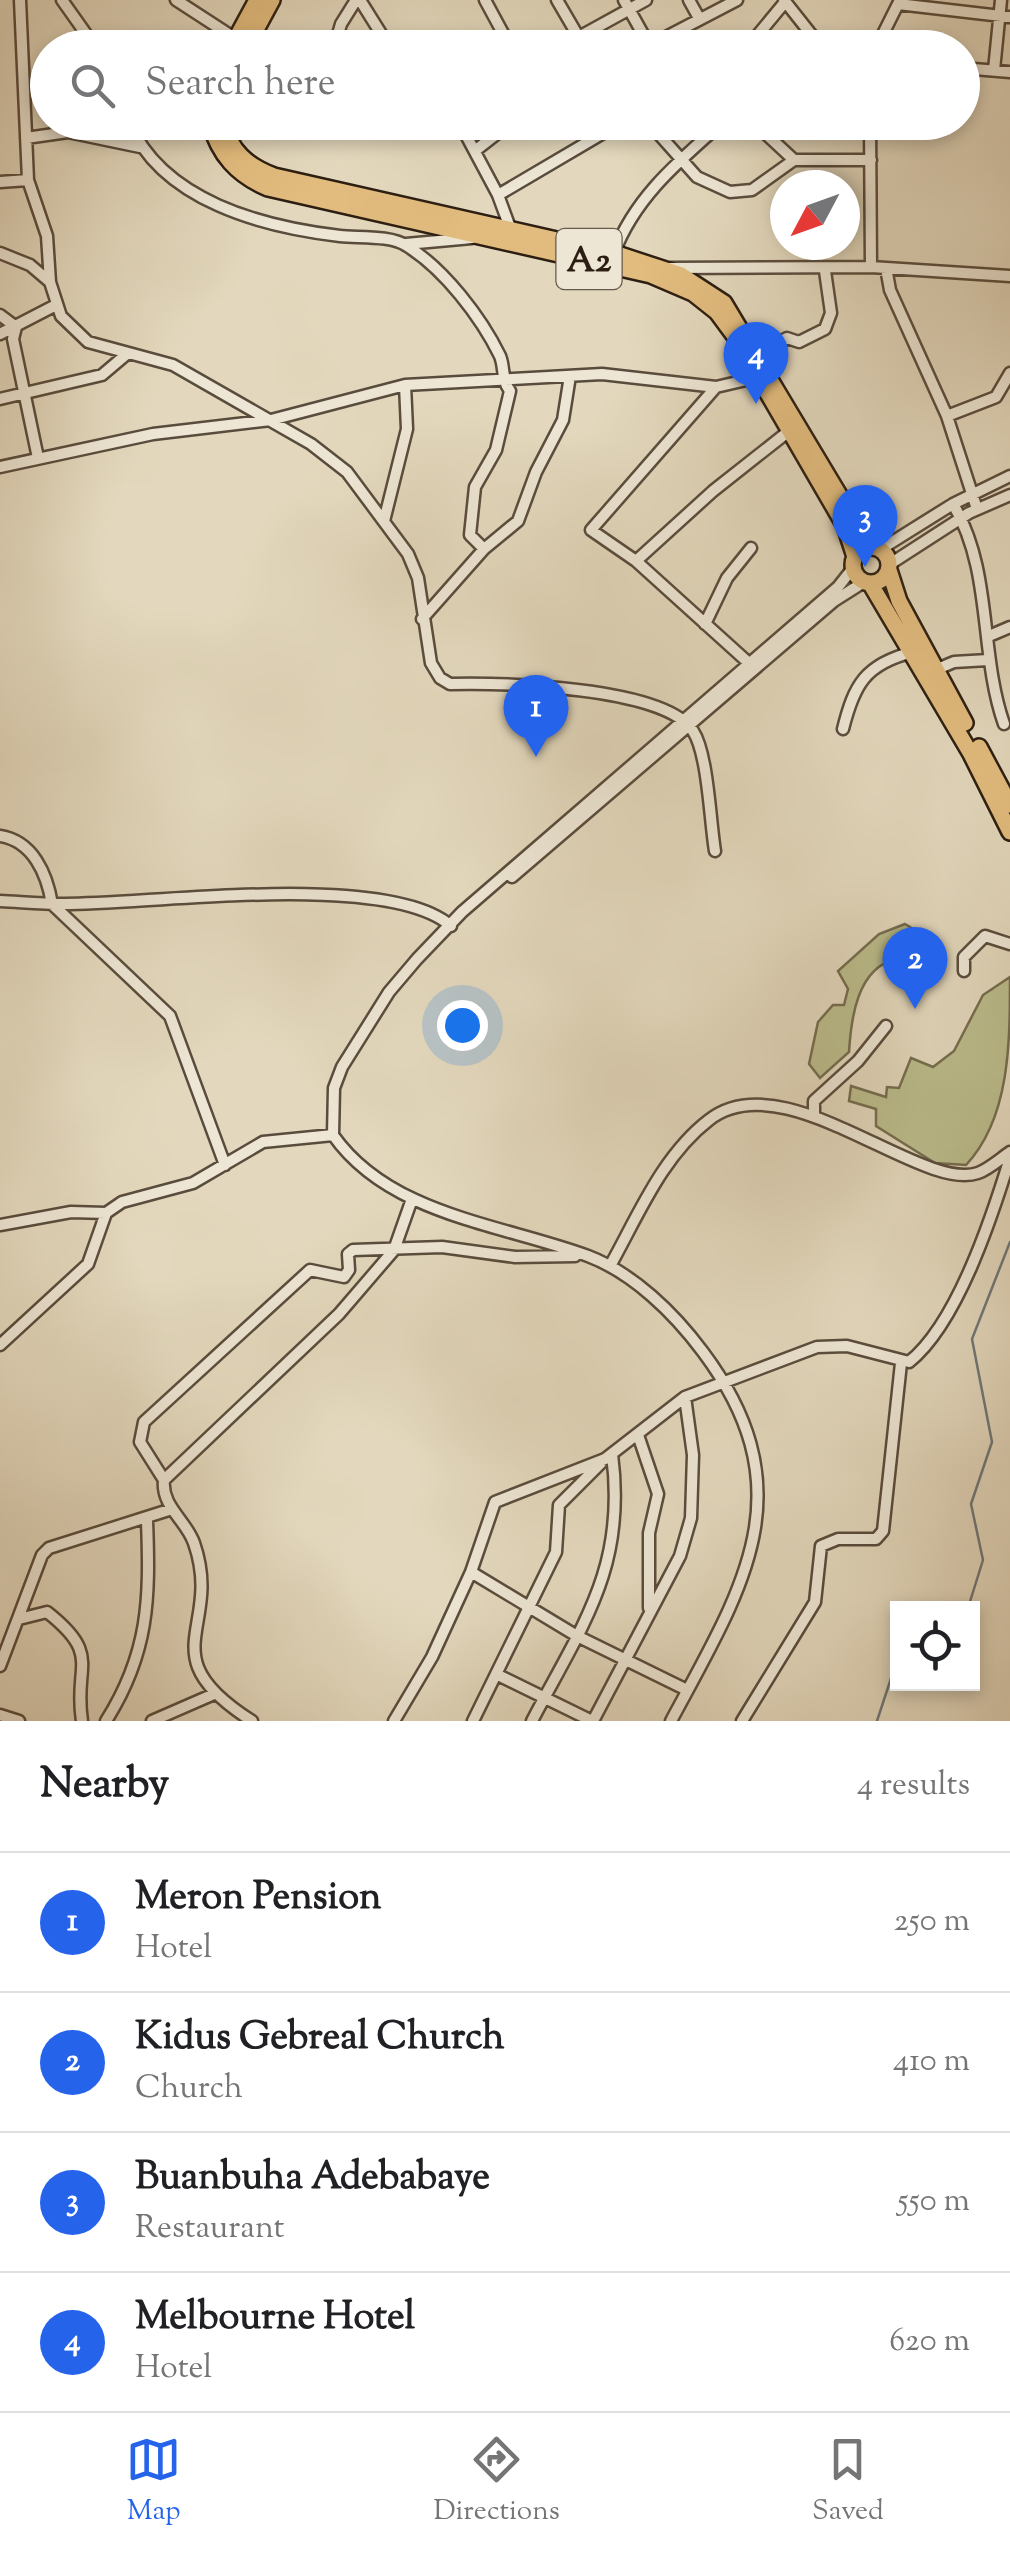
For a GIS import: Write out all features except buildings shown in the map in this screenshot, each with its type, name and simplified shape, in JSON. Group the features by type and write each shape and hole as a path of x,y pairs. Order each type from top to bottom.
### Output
{"highway":[{"path":"244,30 257,0"},
{"path":"249,30 272,0"},
{"path":"222,140 239,164"},
{"path":"228,140 239,164"},
{"name":"A2","path":"239,164 268,188 482,236 514,237 614,253 724,303 758,354 789,430 845,526 854,562 975,751"},
{"name":"A2","path":"239,164 657,271 717,312 764,375 854,520 879,549 899,601 975,751"},
{"path":"854,562 864,548 879,549"},
{"path":"867,582 882,580 889,568"},
{"path":"975,751 992,782 1010,832"},
{"path":"992,782 1010,804"}],"street":[{"path":"20,0 28,180 47,236 56,305 75,333 88,342 174,366 271,420 346,472 408,554 418,578 431,663 440,678 450,684 567,686 616,696 687,723 698,740 715,850"},
{"path":"62,0 83,30"},
{"path":"176,0 215,30"},
{"path":"343,30 358,0 378,30"},
{"path":"486,0 502,30"},
{"path":"558,0 575,30"},
{"path":"587,30 627,5 646,0"},
{"path":"689,0 699,18"},
{"path":"677,30 738,0"},
{"path":"994,70 1005,17 1001,0"},
{"path":"761,30 785,1 808,30"},
{"path":"885,30 899,2 1005,17"},
{"path":"627,5 639,30"},
{"path":"980,69 1010,72"},
{"path":"26,138 30,137"},
{"path":"106,140 140,147 236,216 267,226 406,244 482,236"},
{"path":"137,140 140,147"},
{"path":"470,140 514,237"},
{"path":"476,150 489,140"},
{"path":"498,195 591,140"},
{"path":"663,140 697,177 740,194 752,190 794,160 872,160"},
{"path":"614,253 632,213 703,140"},
{"path":"772,140 794,160"},
{"path":"871,140 871,267"},
{"path":"0,182 28,180"},
{"path":"406,244 480,322 502,360 502,382 510,404 496,450 474,494 470,535 484,549"},
{"path":"0,254 30,266 50,282"},
{"path":"657,271 826,271 871,267 1010,276"},
{"path":"886,268 890,290 947,416 977,509"},
{"path":"758,354 787,338 799,342 825,329 831,313 826,271"},
{"path":"0,334 56,305"},
{"path":"0,315 16,327"},
{"path":"16,327 12,340 38,458"},
{"path":"0,399 102,375 128,353"},
{"path":"0,467 153,434 271,420 406,385 602,374 716,387 764,375"},
{"path":"947,416 996,397 1010,374"},
{"path":"422,619 484,549 518,522 536,472 563,420 570,376"},
{"path":"384,521 407,429 406,385"},
{"path":"716,387 591,525 594,534 636,561 752,666"},
{"path":"636,561 713,491 789,430"},
{"path":"879,549 953,504 1010,476"},
{"path":"889,568 961,518 1010,495"},
{"path":"953,504 971,542 989,636 992,690 1004,724"},
{"path":"705,624 727,578 751,548"},
{"path":"671,1721 730,1607 760,1512 760,1479 750,1431 727,1384 690,1334 656,1300 610,1266 412,1199 371,1178 333,1135 334,1088 354,1046 388,992 453,923 752,666 838,587 854,562"},
{"path":"752,666 834,601 867,582"},
{"path":"989,636 1010,627"},
{"path":"843,729 852,692 865,676 894,657 912,652"},
{"path":"935,670 954,662 988,660"},
{"path":"0,836 26,847 48,883 52,904 170,1016 225,1166"},
{"path":"0,901 52,904 200,893 368,898 433,912 453,923"},
{"path":"964,971 964,957 980,939 995,937 1010,944"},
{"path":"814,1116 814,1101 858,1060 886,1026"},
{"path":"610,1266 674,1156 708,1120 726,1109 751,1107 814,1116 930,1168 962,1174 977,1174 1010,1155"},
{"path":"0,1345 88,1264 106,1213 122,1202 193,1183 263,1142 333,1135"},
{"path":"473,1721 532,1608 556,1552 559,1505 609,1457 685,1397 832,1344 900,1363 919,1354 952,1306 1010,1155"},
{"path":"251,1721 214,1694 196,1670 192,1652 199,1608 194,1543 162,1492 164,1480 339,1314 394,1250 412,1199"},
{"path":"0,1224 71,1212 106,1213"},
{"path":"164,1480 140,1442 144,1422 310,1270 339,1278 349,1270 350,1251 442,1247 515,1257 586,1256"},
{"path":"742,1721 815,1602 821,1546 838,1539 869,1540 884,1531 900,1363"},
{"path":"498,1674 593,1721 680,1556 691,1518 693,1455 685,1397"},
{"path":"638,1434 658,1494 648,1532 649,1610"},
{"path":"394,1721 432,1657 471,1572 494,1502 609,1457"},
{"path":"532,1721 607,1573 619,1503 609,1457"},
{"path":"0,1666 42,1556 49,1548 172,1510"},
{"path":"106,1721 134,1672 145,1638 147,1520"},
{"path":"471,1572 577,1636 687,1690"},
{"path":"19,1618 47,1612 78,1642 84,1656 79,1698 82,1721"},
{"path":"152,1721 214,1694"},
{"path":"0,1715 19,1721"}],"green space":[{"path":"905,924 925,936 944,958 901,958 872,973 854,1010 849,1052 820,1078 809,1064 818,1022 833,1005 844,1005 848,989 838,971 879,934"},
{"path":"1010,977 1008,1053 999,1102 981,1146 966,1165 935,1163 876,1126 876,1109 849,1101 851,1086 886,1097 887,1087 899,1088 911,1058 933,1067 954,1051 983,995"}],"waterway":[{"path":"970,1601 983,1560 971,1504 992,1442 972,1339 1010,1242"},
{"path":"877,1721 890,1681"}],"place":[{"name":"Melbourne Hotel","path":"756,404"},
{"name":"Buanbuha Adebabaye","path":"865,567"},
{"name":"Meron Pension","path":"536,757"},
{"name":"Kidus Gebreal Church","path":"915,1009"}]}
